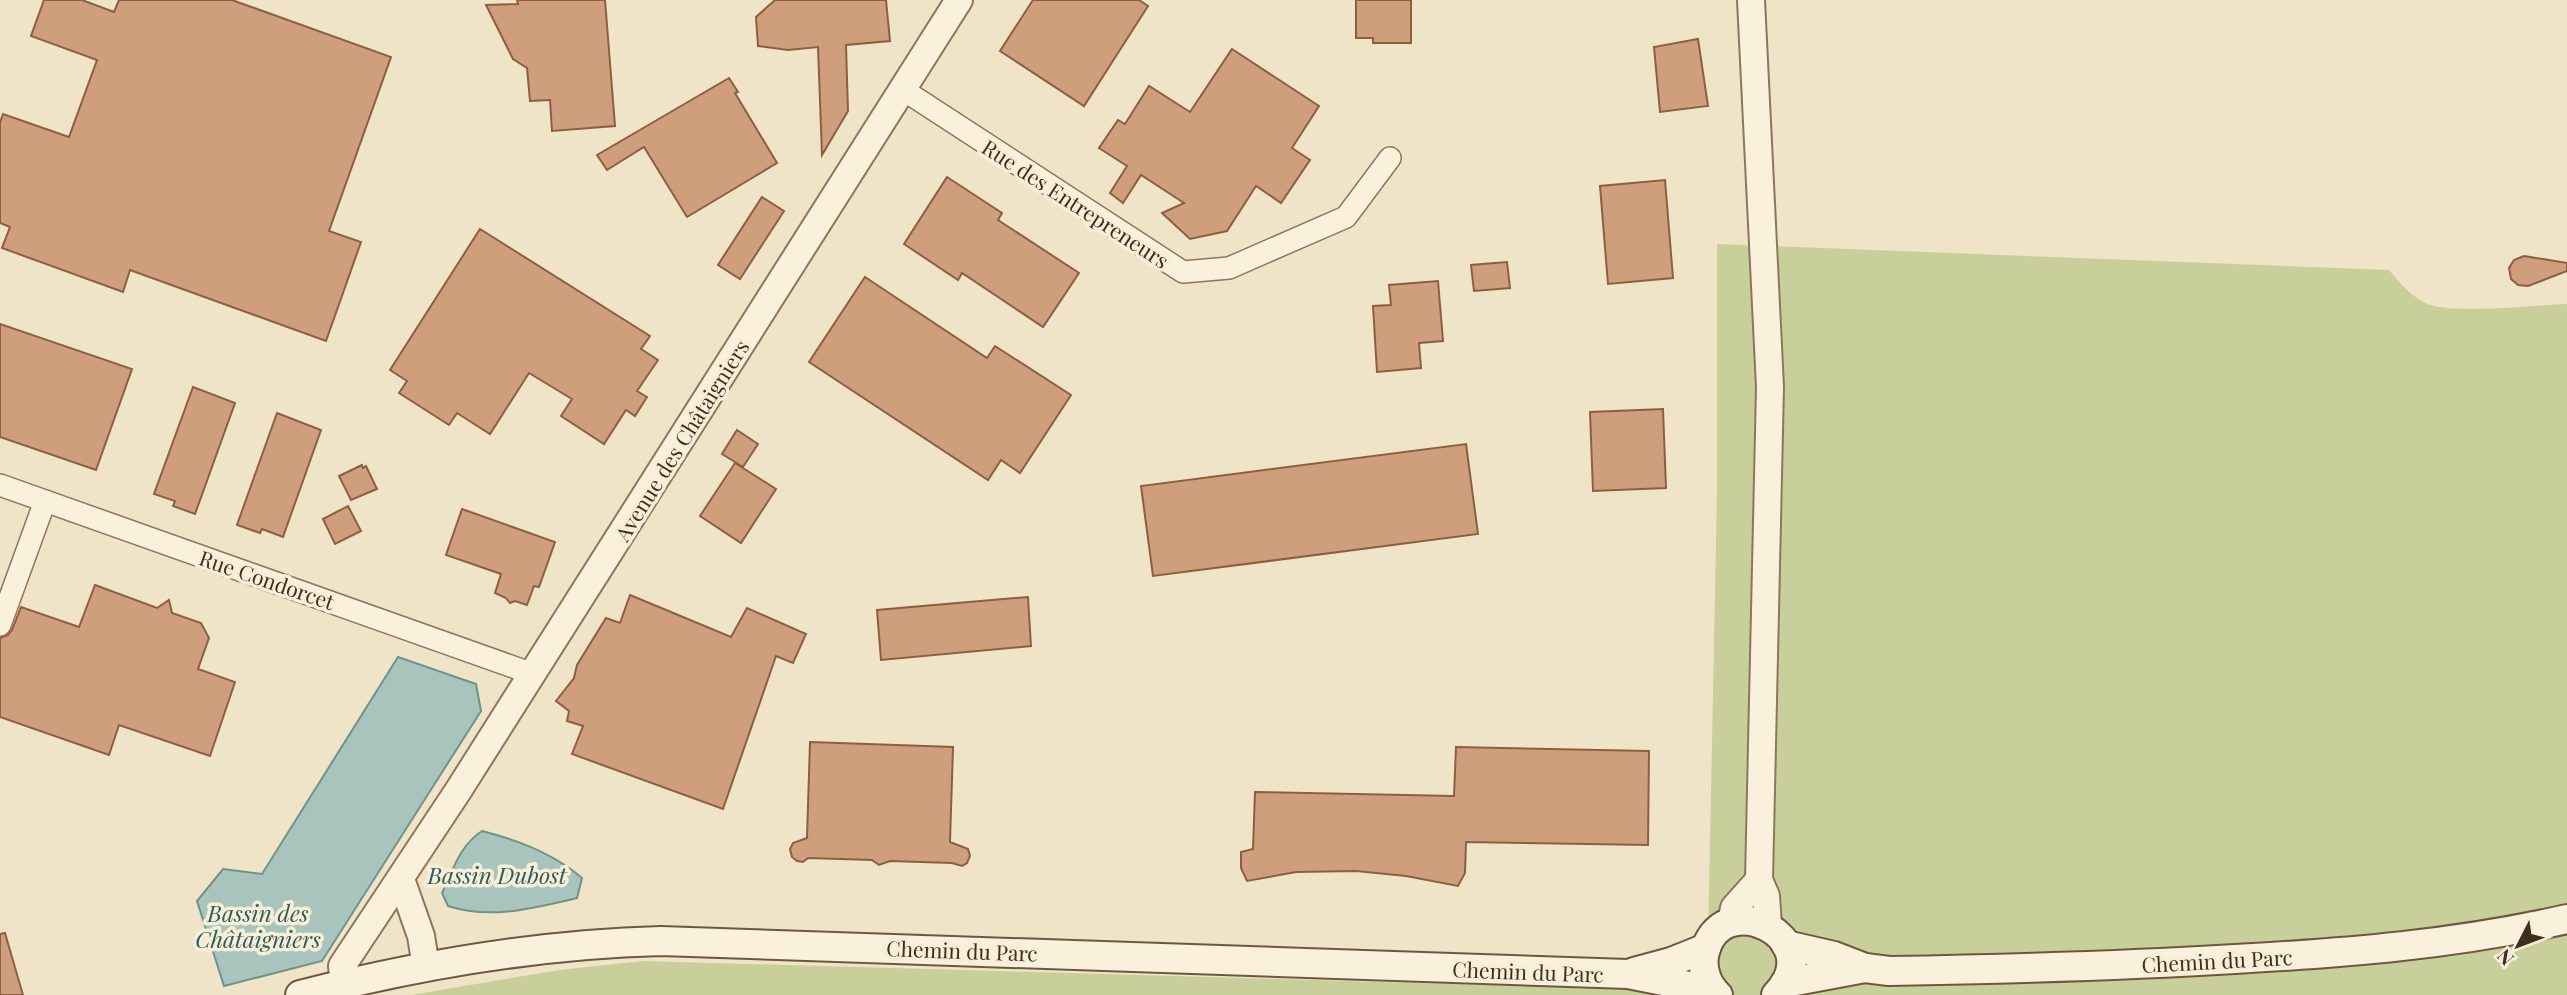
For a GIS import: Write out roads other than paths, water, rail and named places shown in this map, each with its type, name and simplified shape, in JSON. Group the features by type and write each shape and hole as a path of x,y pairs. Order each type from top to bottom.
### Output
{"main road":[{"name":"Chemin du Parc","path":"1865,968 1889,971 2091,967 2299,955 2407,946 2490,935 2567,919"},
{"path":"1716,993 1709,983 1704,966 1706,948 1712,937 1731,923 1743,920 1756,921 1777,935 1865,968"},
{"path":"1777,935 1790,964 1780,989"},
{"name":"Chemin du Parc","path":"300,995 426,967 555,947 661,941 1628,974"},
{"path":"1628,974 1671,962 1706,948"},
{"path":"1780,989 1865,968"},
{"path":"1628,974 1716,993"}],"street":[{"name":"Avenue des Châtaigniers","path":"344,984 342,966 533,674 960,0"},
{"path":"1751,0 1770,387 1759,880 1777,935"},
{"name":"Rue des Entrepreneurs","path":"902,89 1183,272 1229,268 1346,218 1390,158"},
{"name":"Rue Condorcet","path":"0,485 533,674"},
{"path":"0,625 46,501"},
{"path":"401,879 421,936 426,967"},
{"path":"1731,923 1734,908 1759,880"}],"water":[{"name":"Bassin des Châtaigniers","path":"398,657 476,684 481,711 322,961 224,986 197,901 223,869 262,874"},
{"name":"Bassin Dubost","path":"482,831 535,849 571,869 582,878 577,898 529,909 496,912 448,906 442,893 468,843"}]}
